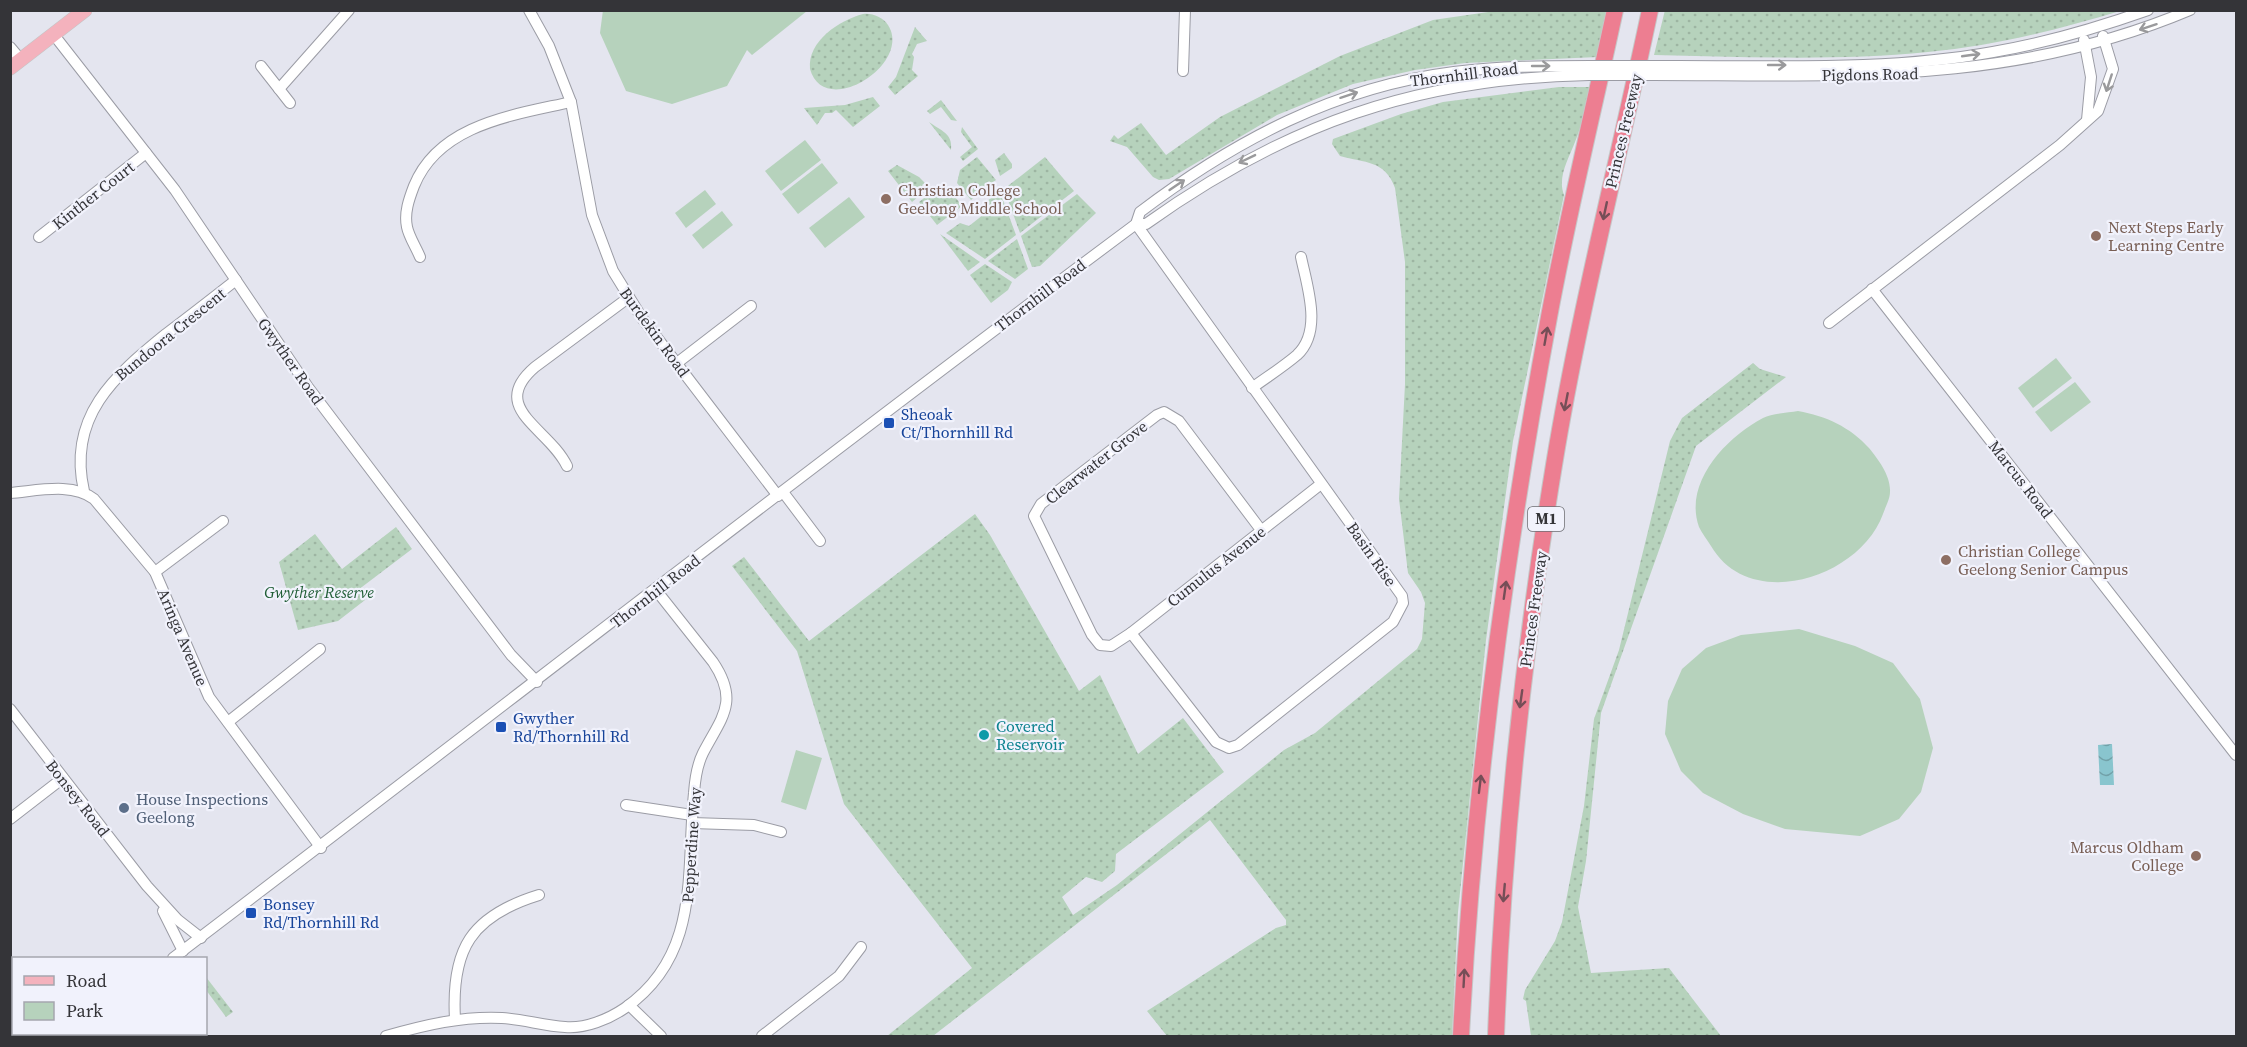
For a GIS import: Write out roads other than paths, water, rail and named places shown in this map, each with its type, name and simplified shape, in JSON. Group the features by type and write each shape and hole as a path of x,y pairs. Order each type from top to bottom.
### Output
{"highway":[{"name":"Princes Freeway","path":"1461,1036 1466,942 1479,797 1508,568 1550,315 1615,10"},
{"name":"Princes Freeway","path":"1496,1036 1499,948 1517,728 1554,464 1585,303 1650,10"}],"main road":[{"path":"16,64 85,10"}],"street":[{"path":"279,88 349,10"},
{"name":"Burdekin Road","path":"529,10 549,46 571,102 592,215 600,243 628,298 677,363 820,541"},
{"path":"1183,71 1185,10"},
{"name":"Pigdons Road","path":"1654,70 1892,64 1991,53 2082,32 2148,10"},
{"name":"Pigdons Road","path":"1654,70 1854,76 1933,72 2012,62 2085,46 2190,10"},
{"path":"1829,323 2060,145 2100,108 2113,72 2113,60 2100,26"},
{"path":"2082,32 2091,77 2087,120"},
{"name":"Gwyther Road","path":"54,35 192,214 308,387 511,655 537,682"},
{"path":"10,47 16,64"},
{"path":"261,66 290,103"},
{"name":"Thornhill Road","path":"174,957 321,848 910,393 1136,224 1140,212 1230,150 1294,116 1347,95 1411,79 1466,70 1654,70"},
{"name":"Thornhill Road","path":"1136,224 1146,224 1233,166 1300,133 1356,112 1410,96 1466,85 1590,71"},
{"path":"420,257 407,227 406,216 416,182 431,158 452,140 487,123 571,102"},
{"name":"Kinther Court","path":"39,237 146,153"},
{"name":"Basin Rise","path":"1131,633 1216,742 1228,748 1238,745 1393,622 1402,610 1402,596 1136,224"},
{"path":"1252,388 1299,353 1310,332 1311,311 1301,257"},
{"name":"Bundoora Crescent","path":"84,491 80,477 84,435 96,404 108,386 137,357 236,280"},
{"name":"Marcus Road","path":"1872,289 2236,755"},
{"path":"567,466 558,451 516,403 515,392 524,376 628,298"},
{"path":"677,363 752,306"},
{"name":"Clearwater Grove","path":"1111,646 1100,645 1092,635 1034,516 1041,504 1139,428 1164,412 1173,415 1261,530"},
{"name":"Cumulus Avenue","path":"1111,646 1131,633 1321,484"},
{"path":"10,494 71,489 84,491"},
{"name":"Aringa Avenue","path":"84,491 94,499 154,572 209,697 321,848"},
{"path":"154,572 223,521"},
{"name":"Pepperdine Way","path":"386,1036 454,1019 503,1018 567,1028 592,1024 617,1014 629,1005 655,979 671,956 684,924 689,894 692,819 698,765 723,721 726,693 720,672 657,590"},
{"path":"228,722 320,649"},
{"name":"Bonsey Road","path":"10,709 147,886 178,920 201,938"},
{"path":"10,819 63,778"},
{"path":"626,805 692,819 754,825 781,832"},
{"name":"Bonsey Road","path":"147,886 172,925 183,951"},
{"path":"454,1019 454,979 462,949 488,920 511,904 539,895"},
{"path":"762,1036 839,976 861,947"},
{"path":"629,1005 661,1036"}],"water":[{"path":"2112,744 2114,785 2100,785 2098,745"}],"place":[{"name":"Christian College Geelong Middle School","path":"886,199"},
{"name":"Next Steps Early Learning Centre","path":"2096,236"},
{"name":"Sheoak Ct/Thornhill Rd","path":"889,423"},
{"name":"Christian College Geelong Senior Campus","path":"1946,560"},
{"name":"Gwyther Rd/Thornhill Rd","path":"501,727"},
{"name":"Covered Reservoir","path":"984,735"},
{"name":"House Inspections Geelong","path":"124,808"},
{"name":"Marcus Oldham College","path":"2196,856"},
{"name":"Bonsey Rd/Thornhill Rd","path":"251,913"}],"park label":[{"name":"Gwyther Reserve","path":"319,592"}]}
